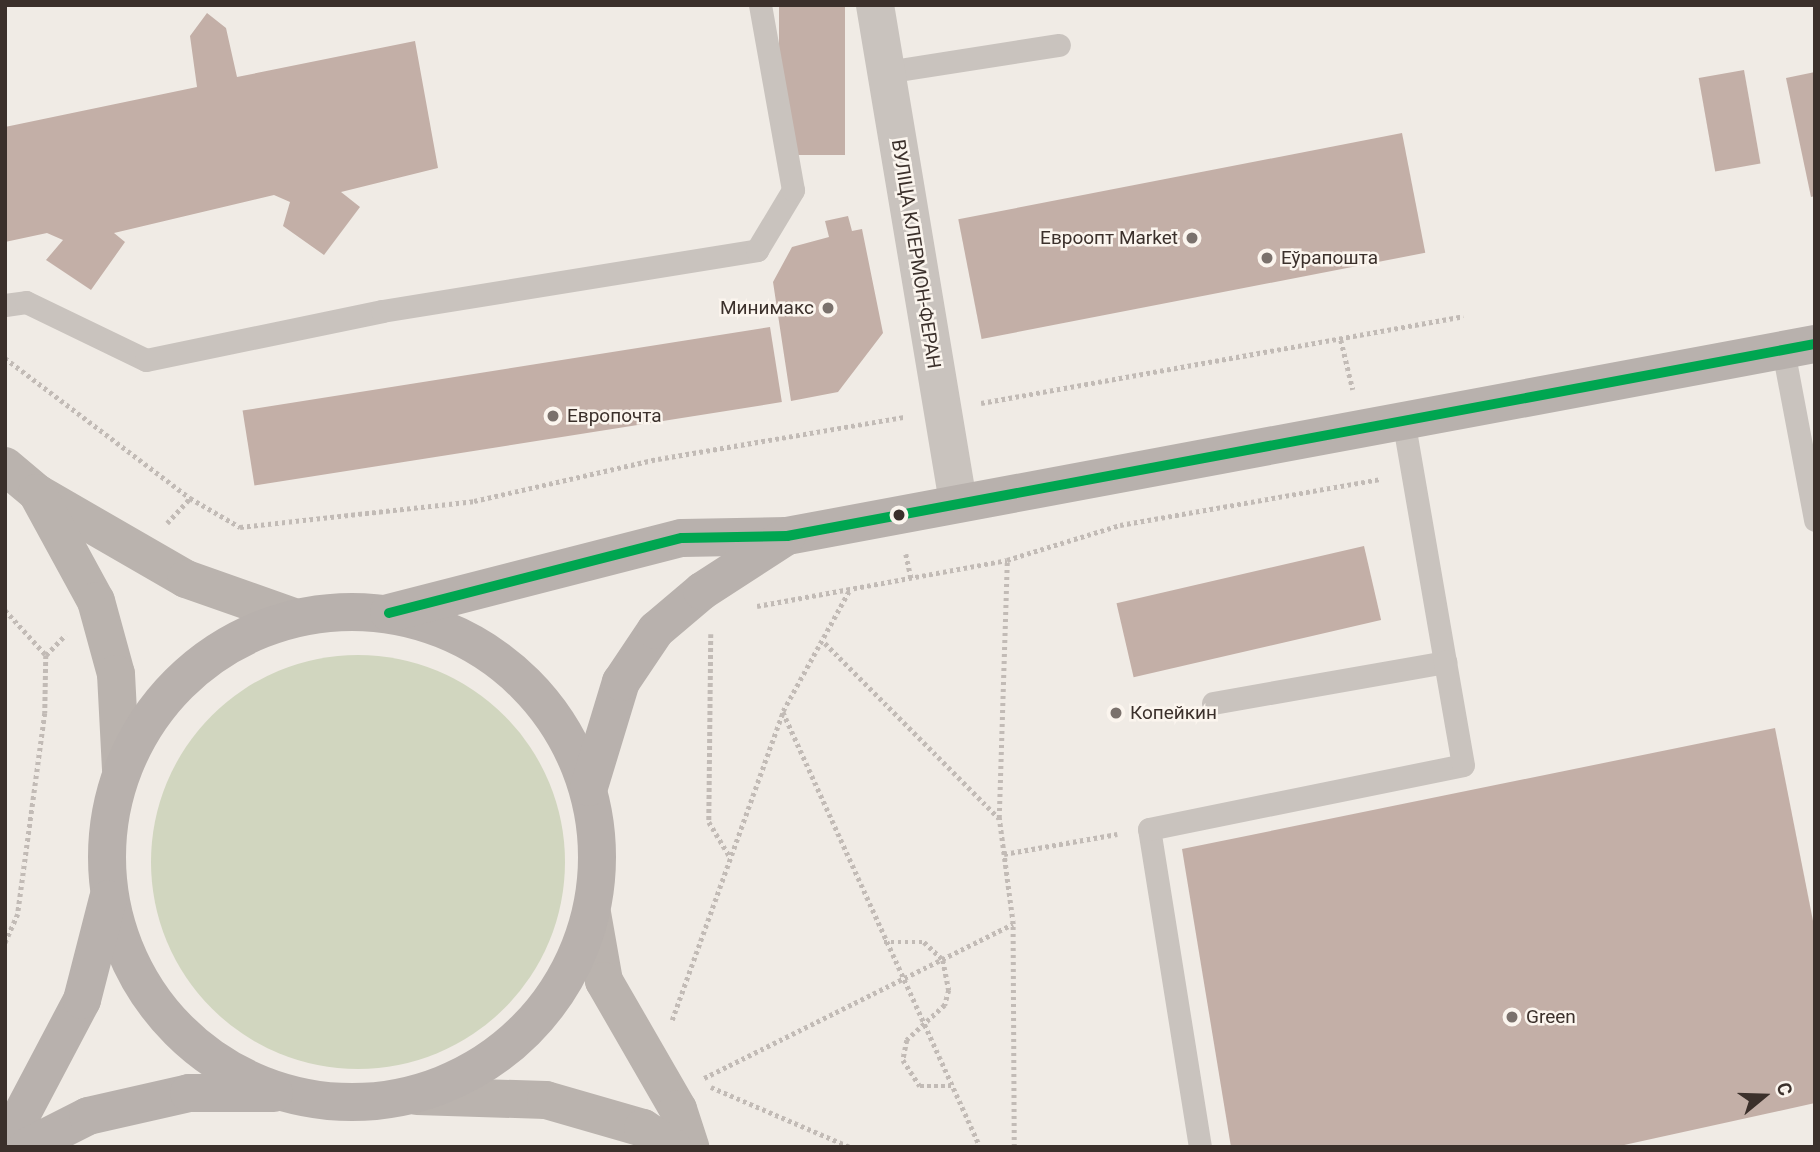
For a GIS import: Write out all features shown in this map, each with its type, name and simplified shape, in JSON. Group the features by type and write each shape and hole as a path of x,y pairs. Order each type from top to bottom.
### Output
{"main road":[{"path":"121,769 161,701 201,665 221,648 294,617 341,611 389,613 682,538 787,536 1799,347"},
{"path":"5,466 37,493 186,579 294,617"},
{"path":"5,1146 82,1000 108,899 106,834 121,769 116,674 96,601 37,493"},
{"path":"589,787 621,682 656,630 702,591 787,536"},
{"path":"389,613 476,644 546,705 589,787 599,849 593,912 604,981 678,1109 691,1147"},
{"path":"108,899 139,983 198,1051 278,1093"},
{"path":"417,1096 497,1058 558,994 593,912"},
{"path":"27,1147 88,1116 189,1093 278,1093 347,1105 417,1096 546,1100 643,1128 672,1147"}],"street":[{"name":"ВУЛІЦА КЛЕРМОН-ФЕРАН","path":"875,5 958,502"}],"lane":[{"path":"5,305 26,302 146,360 382,311 757,250 793,190 760,5"},
{"path":"886,72 1059,45"},
{"path":"1799,347 1815,520"},
{"path":"1200,1147 1149,829 1463,765 1403,419"},
{"path":"1213,703 1445,662"}],"path":[{"path":"5,358 190,498 240,527 474,501 658,459 1341,340 1463,316"},
{"path":"1341,340 1353,392"},
{"path":"1370,472 1372,481"},
{"path":"743,609 1007,560 1120,525 1412,472"},
{"path":"157,534 190,498"},
{"path":"1007,560 999,818 1013,924 1014,1147"},
{"path":"667,1033 783,711 825,643 850,589"},
{"path":"5,610 46,655"},
{"path":"719,623 711,629 709,822 730,858"},
{"path":"5,943 20,900 45,713 46,655 70,629"},
{"path":"825,643 999,818"},
{"path":"783,711 902,982 980,1147"},
{"path":"1004,854 1079,841"},
{"path":"850,1147 697,1081 902,982 1013,924"},
{"path":"884,942 924,942 943,960 950,990 936,1017 923,1026 903,1049 905,1070 920,1086 951,1086"}],"green space":[{"path":"358,655 398,659 437,671 473,690 504,716 530,747 549,783 561,822 565,862 561,902 549,941 530,977 504,1008 473,1034 437,1053 398,1065 358,1069 318,1065 279,1053 243,1034 212,1008 186,977 167,941 155,902 151,862 155,822 167,783 186,747 212,716 243,690 279,671 318,659"}],"building":[{"path":"779,5 845,5 845,155 779,155"},
{"path":"207,13 226,28 237,77 415,41 438,168 341,192 360,207 324,255 283,226 290,202 274,195 114,233 125,242 91,290 46,260 63,240 47,233 5,242 5,127 197,87 190,36"},
{"path":"1744,70 1760,164 1715,172 1699,78"},
{"path":"1815,72 1815,196 1811,197 1786,78"},
{"name":"Евроопт Market","path":"1402,133 1425,253 982,339 958,219"},
{"name":"Минимакс","path":"848,216 852,231 862,229 883,333 838,392 791,401 773,282 792,247 829,237 825,221"},
{"path":"770,327 782,402 254,486 243,411"},
{"path":"1364,546 1381,620 1134,677 1117,603"},
{"name":"Green","path":"1775,728 1815,931 1815,1103 1615,1147 1231,1147 1182,849"}],"transit line":[{"path":"389,613 682,538 787,536 1815,344"}],"place":[{"name":"Евроопт Market","path":"1192,238"},
{"name":"Еўрапошта","path":"1267,258"},
{"name":"Минимакс","path":"828,308"},
{"name":"Европочта","path":"553,416"},
{"name":"Копейкин","path":"1116,713"},
{"name":"Green","path":"1512,1017"}]}
